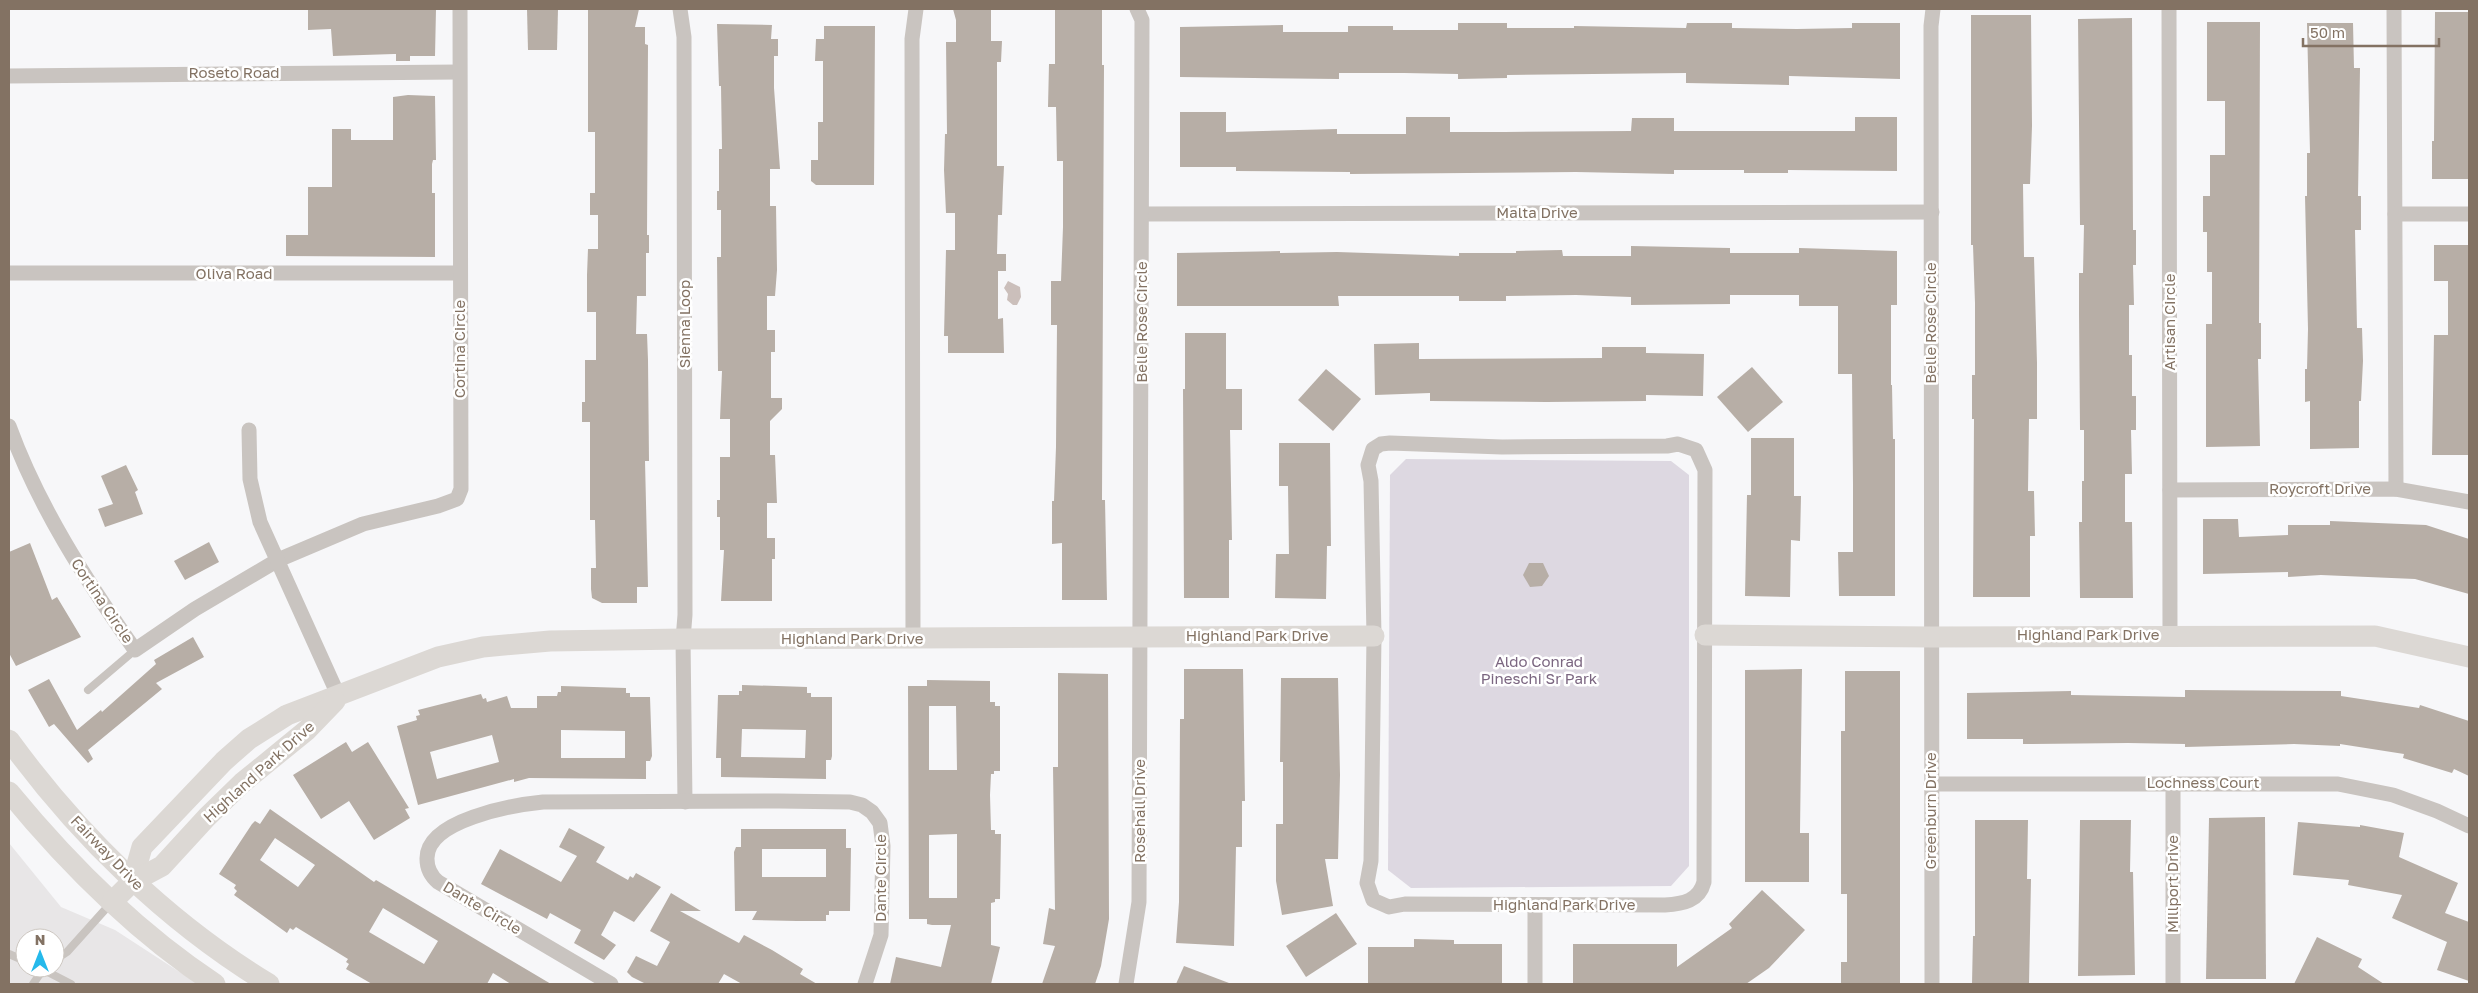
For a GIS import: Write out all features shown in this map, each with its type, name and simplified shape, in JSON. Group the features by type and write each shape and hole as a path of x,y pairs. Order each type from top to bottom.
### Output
{"street":[{"name":"Cortina Circle","path":"9,426 30,479 81,572 135,650 195,609 278,560 363,524 438,506 457,499 461,489 459,273 460,9"},
{"name":"Sienna Loop","path":"680,9 684,47 686,615 683,639"},
{"path":"913,639 912,39 916,9"},
{"name":"Belle Rose Circle","path":"1137,9 1142,20 1141,637"},
{"name":"Belle Rose Circle","path":"1931,637 1933,9"},
{"name":"Artisan Circle","path":"2169,9 2170,635"},
{"path":"2394,9 2396,489"},
{"name":"Roseto Road","path":"9,76 459,72"},
{"name":"Malta Drive","path":"1142,214 1932,212"},
{"path":"2396,214 2469,214"},
{"name":"Oliva Road","path":"9,274 459,273"},
{"path":"249,430 250,479 260,522 339,697"},
{"name":"Highland Park Drive","path":"1381,444 1502,447 1667,446 1678,444 1696,450 1702,460 1704,470 1704,866 1702,890 1696,897 1683,904 1405,904 1389,907 1373,900 1367,883 1371,861 1374,636 1372,481 1368,465 1373,449 1381,444"},
{"name":"Roycroft Drive","path":"2170,490 2396,489 2469,502"},
{"name":"Highland Park Drive","path":"1705,635 1931,637 2375,636 2469,657"},
{"name":"Highland Park Drive","path":"132,882 142,847 224,761 249,739 287,715 339,697 422,663 483,647 550,641 683,639 1374,636"},
{"name":"Rosehall Drive","path":"1126,984 1140,902 1141,637"},
{"name":"Greenburn Drive","path":"1931,637 1932,984"},
{"path":"683,639 686,802"},
{"name":"Highland Park Drive","path":"112,902 132,882 162,866 207,817 242,783 307,730 339,697"},
{"name":"Fairway Drive","path":"9,740 95,844 132,882 222,952 269,984"},
{"name":"Millport Drive","path":"2173,783 2173,984"},
{"name":"Lochness Court","path":"1931,784 2338,784 2393,795 2437,811 2469,826"},
{"name":"Fairway Drive","path":"9,792 55,846 112,902 175,957 214,984"},
{"name":"Dante Circle","path":"611,984 438,882 431,875 427,866 429,847 437,836 454,826 485,814 520,804 543,802 850,802 862,805 872,812 880,822 883,834 883,914 876,954 865,984"},
{"path":"1534,905 1535,984"}],"lane":[{"path":"88,690 135,650"},
{"path":"65,953 112,902"}],"shaded area":[{"path":"1008,281 1020,287 1021,297 1017,305 1013,305 1007,300 1008,294 1004,288"},
{"path":"9,843 61,907 115,930 198,984 9,984"}],"green space":[{"name":"Aldo Conrad Pineschi Sr Park","path":"1406,459 1671,461 1689,475 1689,866 1671,886 1411,888 1388,870 1390,475"}],"building":[{"path":"308,9 436,9 435,56 410,56 410,61 396,61 396,54 333,56 331,29 308,30"},
{"path":"527,9 558,9 557,50 528,50"},
{"path":"588,9 639,9 635,27 645,27 645,44 648,45 647,235 649,235 649,253 646,253 646,296 637,296 636,334 647,334 649,461 645,461 648,587 637,587 637,603 602,603 592,598 591,589 591,568 596,568 595,520 590,520 590,422 582,422 582,402 585,402 585,360 596,360 596,312 587,312 587,275 588,249 598,249 598,215 590,215 590,193 595,193 595,132 588,132"},
{"path":"953,9 991,9 991,41 1002,41 1001,62 997,62 997,166 1004,166 1002,215 998,215 997,254 1006,254 1006,271 998,271 998,319 1003,318 1004,353 948,353 948,336 944,336 946,250 955,250 955,213 946,213 944,170 945,134 947,134 946,42 956,42 956,20"},
{"path":"1055,10 1102,10 1102,65 1104,65 1102,500 1105,500 1107,600 1062,600 1062,543 1052,544 1052,501 1054,501 1056,447 1057,325 1051,325 1051,281 1061,281 1063,227 1063,161 1057,161 1056,107 1048,107 1049,64 1055,64"},
{"path":"2435,12 2469,12 2469,179 2432,179"},
{"path":"1971,15 2031,15 2032,126 2030,184 2023,184 2024,257 2034,257 2037,363 2037,419 2029,419 2028,491 2034,491 2035,536 2030,536 2030,597 1973,597 1974,419 1972,419 1972,375 1975,375 1975,303 1973,245 1971,245"},
{"path":"2132,18 2133,230 2136,230 2136,265 2133,265 2134,305 2129,305 2129,355 2132,355 2132,396 2136,396 2136,430 2131,430 2132,474 2125,474 2125,522 2132,522 2133,598 2080,598 2079,522 2082,522 2084,430 2080,430 2079,273 2083,273 2084,225 2080,225 2078,19"},
{"path":"2207,22 2260,22 2259,323 2261,323 2261,359 2258,359 2260,446 2206,447 2206,324 2212,324 2212,272 2207,272 2207,232 2203,232 2203,196 2210,196 2210,155 2225,155 2225,101 2207,101"},
{"path":"1458,23 1507,23 1507,28 1574,28 1574,26 1686,28 1687,23 1732,23 1732,28 1797,29 1852,28 1852,23 1900,23 1900,79 1789,76 1789,85 1686,83 1686,73 1507,75 1507,78 1458,79 1458,74 1404,73 1339,73 1339,79 1180,77 1180,27 1283,25 1283,32 1348,32 1348,26 1393,26 1393,30 1458,30"},
{"path":"2307,23 2353,23 2354,68 2360,68 2358,196 2361,196 2361,230 2355,230 2357,328 2362,328 2363,361 2361,401 2359,401 2359,448 2310,449 2310,401 2305,402 2308,329 2305,196 2307,196 2307,153 2310,153"},
{"path":"717,24 772,25 771,39 778,39 778,56 774,56 774,88 780,169 770,169 770,206 776,206 777,270 775,296 767,296 767,330 775,330 775,352 771,352 771,398 782,398 782,409 770,421 770,455 775,455 777,503 767,503 767,538 775,538 775,559 772,559 772,601 721,601 724,550 720,550 720,517 717,517 717,500 720,500 720,457 730,457 730,419 720,419 722,371 718,371 717,257 721,257 721,210 717,210 717,191 719,191 719,149 722,149 721,86 719,86"},
{"path":"824,26 875,26 874,185 816,185 811,181 811,160 818,160 818,122 823,122 823,61 815,61 816,39 824,39"},
{"path":"408,95 435,96 436,160 433,160 432,164 432,193 435,193 435,257 286,256 286,235 308,235 308,187 332,187 332,129 351,129 351,140 393,140 393,97"},
{"path":"1180,112 1226,112 1226,132 1337,129 1337,134 1406,134 1406,117 1450,117 1450,132 1505,132 1631,131 1632,118 1674,118 1674,131 1855,131 1855,117 1897,117 1897,171 1788,170 1788,173 1744,173 1744,170 1674,170 1674,174 1576,172 1350,174 1350,172 1236,171 1236,167 1180,167"},
{"path":"2434,245 2469,245 2469,455 2432,455 2434,335 2448,335 2448,281 2434,281"},
{"path":"1631,246 1730,248 1730,253 1799,253 1799,248 1897,251 1897,305 1891,305 1891,385 1893,439 1895,439 1895,596 1839,596 1838,552 1853,552 1853,485 1852,374 1838,374 1838,306 1799,306 1799,295 1730,295 1730,304 1631,305 1631,297 1576,295 1506,296 1506,301 1459,301 1459,296 1338,296 1339,306 1177,306 1177,253 1280,251 1280,253 1337,252 1459,256 1459,253 1516,253 1516,251 1562,250 1563,256 1631,256"},
{"path":"1185,333 1226,333 1226,389 1242,389 1242,430 1230,430 1232,540 1229,540 1229,598 1184,598 1183,389 1185,389"},
{"path":"1419,343 1419,359 1602,358 1602,347 1646,347 1646,353 1704,354 1703,396 1646,395 1646,401 1546,402 1430,401 1430,393 1375,395 1374,344"},
{"path":"1752,367 1783,402 1748,432 1717,397"},
{"path":"1326,369 1361,399 1333,431 1298,400"},
{"path":"1751,438 1794,438 1794,496 1801,496 1800,541 1791,540 1790,597 1745,596 1747,495 1751,495"},
{"path":"1279,443 1330,443 1331,546 1327,546 1326,599 1275,598 1276,554 1289,554 1288,486 1279,486"},
{"path":"126,465 138,490 135,492 143,514 105,527 98,509 113,504 101,476"},
{"path":"2203,519 2238,519 2239,537 2288,535 2288,525 2330,525 2330,521 2426,525 2469,539 2469,594 2415,579 2321,575 2288,577 2288,572 2203,574"},
{"path":"209,542 219,562 185,580 174,561"},
{"path":"30,543 52,600 57,597 81,637 16,666 9,653 9,552"},
{"path":"1529,563 1543,563 1549,576 1542,586 1530,587 1523,575"},
{"path":"193,637 204,657 156,683 162,689 88,750 93,759 88,763 54,724 49,727 28,690 49,679 77,730 101,710 102,712 156,664 154,660"},
{"path":"1184,669 1243,669 1245,801 1242,801 1242,847 1236,847 1234,946 1176,943 1179,902 1180,719 1184,719"},
{"path":"1802,669 1800,833 1809,833 1809,882 1745,882 1745,670"},
{"path":"1845,671 1900,671 1900,984 1841,984 1841,962 1847,962 1847,894 1841,894 1841,731 1845,731"},
{"path":"1058,673 1108,674 1109,919 1101,966 1095,984 1042,984 1055,946 1043,944 1049,908 1055,910 1053,767 1058,767"},
{"path":"1281,678 1338,678 1340,775 1338,859 1325,859 1333,906 1282,915 1276,881 1276,824 1283,824 1283,762 1280,762"},
{"path":"927,680 990,681 990,702 995,702 995,706 1000,706 1000,771 994,771 994,774 991,774 990,795 991,830 995,830 995,834 1001,834 1000,899 995,899 995,902 991,903 991,945 1000,947 991,984 890,984 896,957 941,967 951,925 932,925 927,924 927,919 909,919 908,686 927,686","holes":["929,706 956,706 957,770 929,770","957,834 957,898 929,898 929,835"]},
{"path":"742,685 807,687 807,693 811,693 811,697 832,697 832,756 831,760 826,760 826,779 721,777 721,758 716,758 718,695 739,695 739,691 742,691","holes":["742,729 806,730 805,758 741,757"]},
{"path":"561,686 626,688 626,693 630,693 630,697 650,697 652,756 650,761 646,761 646,779 529,778 514,782 514,779 418,805 397,726 417,720 416,716 420,715 418,710 481,694 483,699 486,698 487,702 507,696 511,708 537,708 537,696 557,696 558,692 561,692","holes":["561,730 625,731 625,758 561,758","492,735 499,762 437,779 430,752"]},
{"path":"2185,690 2341,691 2341,696 2419,708 2420,705 2469,721 2469,776 2454,769 2452,773 2403,758 2404,754 2340,744 2340,746 2294,744 2185,747 2185,744 2023,744 2023,739 1967,739 1967,693 2071,691 2071,695 2185,697"},
{"path":"346,742 352,752 368,742 409,808 405,809 410,818 374,840 349,801 321,819 293,775"},
{"path":"270,809 374,882 376,880 551,984 511,984 493,973 487,984 372,984 346,969 349,964 346,962 348,959 296,927 293,930 290,928 287,933 234,895 237,891 234,888 236,885 219,874 252,824 255,821 260,824","holes":["275,838 315,865 298,887 260,860","383,908 438,941 424,964 369,932"]},
{"path":"2265,817 2266,979 2206,979 2209,818"},
{"path":"1975,820 2028,820 2027,879 2031,879 2029,984 1972,984 1973,936 1975,936"},
{"path":"2080,820 2131,820 2130,872 2133,872 2135,975 2078,976"},
{"path":"2298,822 2360,827 2360,825 2404,833 2399,857 2458,883 2445,913 2469,922 2469,981 2437,970 2447,942 2392,918 2402,895 2348,885 2349,880 2293,875"},
{"path":"569,828 605,847 596,862 628,880 630,876 633,878 636,873 661,887 634,922 614,911 601,935 616,945 604,960 574,943 581,930 550,913 547,919 481,884 500,849 561,882 577,856 559,847"},
{"path":"741,829 846,829 846,848 851,848 850,911 829,911 829,915 826,915 826,921 797,921 752,920 757,911 735,911 734,852 736,847 741,847","holes":["762,849 826,849 826,877 762,877"]},
{"path":"1762,890 1805,930 1769,968 1746,984 1573,984 1573,944 1677,944 1677,967 1732,928 1729,924"},
{"path":"671,893 701,911 680,911 739,943 744,935 803,969 800,974 817,984 742,984 724,974 718,984 646,984 632,977 627,972 636,956 657,966 670,942 650,931"},
{"path":"1336,913 1357,944 1306,977 1286,946"},
{"path":"2317,937 2362,959 2358,967 2384,984 2294,984"},
{"path":"1414,939 1454,940 1454,944 1502,944 1502,984 1368,984 1368,947 1414,947"},
{"path":"1184,966 1229,983 1176,984"}]}
